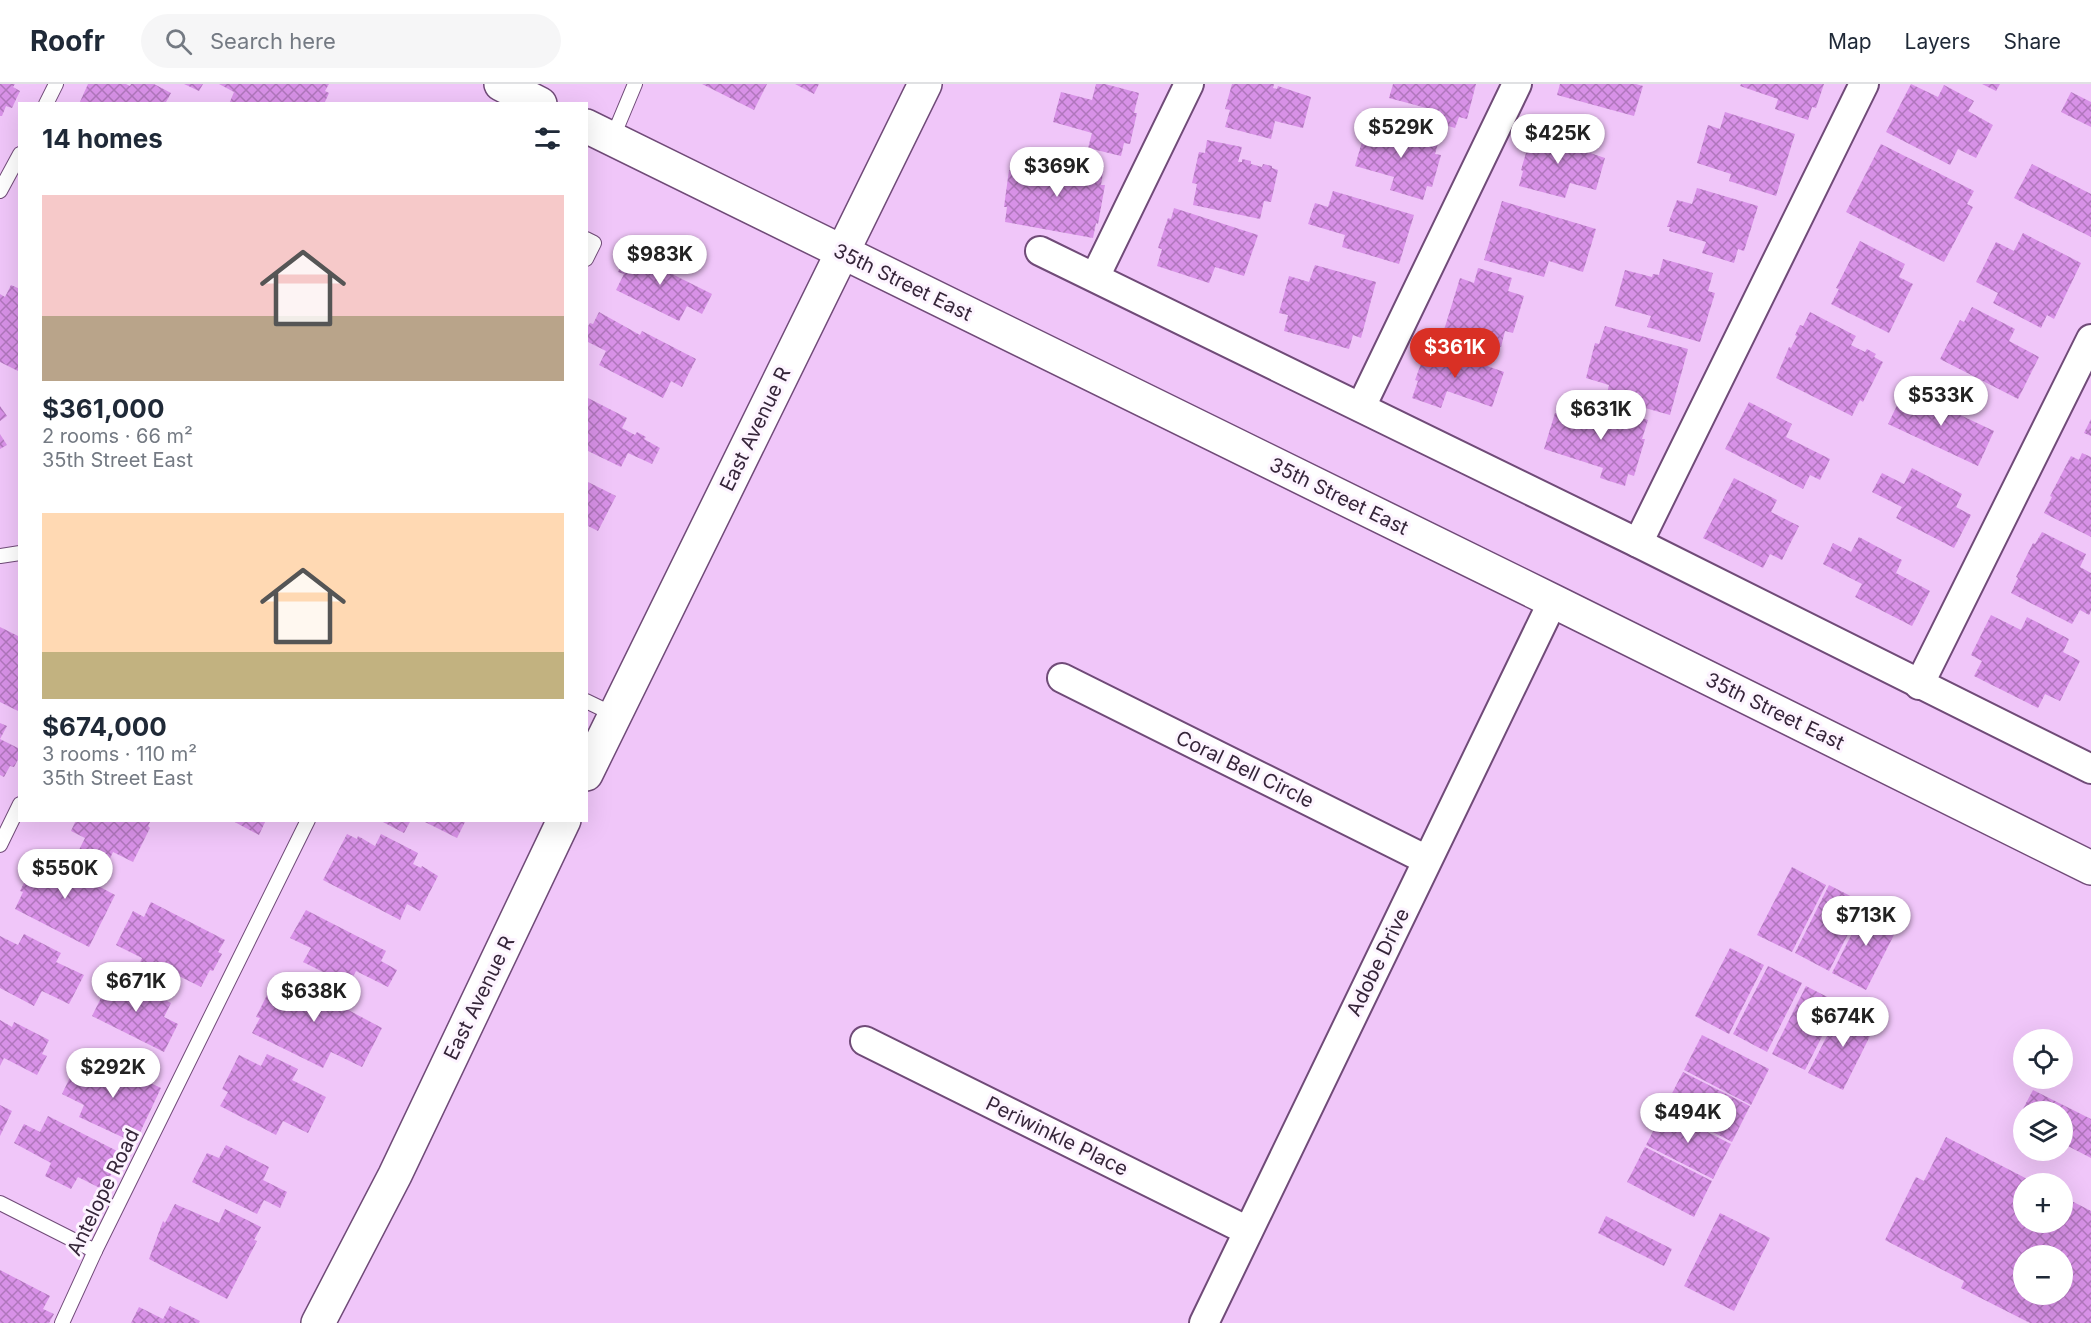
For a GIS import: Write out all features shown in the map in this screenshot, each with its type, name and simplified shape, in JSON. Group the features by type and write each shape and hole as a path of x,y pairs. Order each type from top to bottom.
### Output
{"street":[{"path":"501,84 536,102"},
{"name":"East Avenue R","path":"588,765 601,708 842,252 925,84"},
{"path":"1095,277 1189,84"},
{"path":"1360,407 1517,84"},
{"path":"1638,543 1864,84"},
{"name":"35th Street East","path":"599,133 2091,868"},
{"path":"1040,250 1638,543 2091,769"},
{"path":"1919,685 2091,339"},
{"name":"Adobe Drive","path":"1204,1323 1553,601"},
{"name":"Coral Bell Circle","path":"1062,678 1427,860"},
{"name":"East Avenue R","path":"318,1323 394,1175 563,822"},
{"name":"Periwinkle Place","path":"865,1041 1248,1231"},
{"name":"East Avenue R","path":"338,1323 394,1175"}],"lane":[{"path":"47,102 57,84"},
{"path":"599,133 636,84"},
{"path":"0,191 18,158"},
{"path":"0,556 18,553"},
{"path":"0,845 18,808"},
{"name":"Antelope Road","path":"62,1323 95,1251 307,822"},
{"path":"0,1203 95,1251"}],"building":[{"path":"0,84 15,84 13,87 20,91 12,108 6,106 2,116 0,116"},
{"path":"88,84 126,84 130,86 131,84 154,84 171,93 166,102 80,102"},
{"path":"184,84 203,84 199,91"},
{"path":"219,84 329,84 325,91 329,93 325,102 230,102 234,92"},
{"path":"702,84 767,84 754,110"},
{"path":"795,84 819,84 814,94"},
{"path":"1096,84 1105,84 1139,93 1130,144 1124,143 1121,156 1088,148 1092,133 1053,122 1061,92 1092,100"},
{"path":"1232,84 1274,84 1273,88 1277,89 1278,86 1311,97 1303,128 1275,121 1271,139 1225,127 1230,110 1225,109"},
{"path":"1393,84 1476,84 1467,119 1459,117 1455,128 1431,121 1434,110 1389,98"},
{"path":"1560,84 1636,84 1643,86 1634,116 1557,95"},
{"path":"1741,84 1824,84 1816,108 1812,107 1808,120 1775,109 1778,99 1740,86"},
{"path":"1911,84 1938,97 1944,85 1974,101 1968,111 1993,125 1976,158 1958,149 1950,165 1886,132"},
{"path":"1982,84 2000,84 1996,91"},
{"path":"2071,92 2091,102 2091,127 2061,112"},
{"path":"1725,112 1795,134 1776,196 1729,181 1731,174 1697,163 1708,125 1720,129"},
{"path":"1378,122 1439,140 1435,154 1441,155 1432,187 1427,186 1423,200 1390,190 1394,177 1355,166 1364,135 1373,138"},
{"path":"1539,125 1572,135 1569,149 1605,158 1596,190 1570,183 1565,198 1519,186 1530,139 1535,140"},
{"path":"1207,140 1242,147 1238,162 1242,162 1242,159 1251,161 1251,164 1262,167 1263,164 1272,166 1278,170 1271,202 1264,201 1260,219 1193,205 1197,184 1192,183 1199,152 1205,153"},
{"path":"1881,144 1974,191 1967,204 1973,207 1944,262 1846,212"},
{"path":"1054,157 1104,167 1101,185 1105,185 1093,238 1005,222 1007,207 1004,207 1009,170 1050,178"},
{"path":"2032,164 2091,194 2091,237 2014,198"},
{"path":"1697,188 1758,206 1744,251 1738,249 1734,263 1702,253 1706,242 1669,231 1670,227 1667,227 1677,200 1692,204"},
{"path":"1333,191 1414,215 1399,264 1342,247 1345,235 1308,224 1315,203 1328,207"},
{"path":"1502,201 1596,229 1583,272 1549,261 1544,277 1484,260"},
{"path":"1174,208 1258,235 1244,276 1215,267 1209,283 1157,266 1162,249 1158,248 1168,218 1171,219"},
{"path":"2023,233 2081,263 2054,319 2047,315 2041,328 1993,303 1998,293 1976,282 1996,242 2014,251"},
{"path":"1860,241 1905,264 1899,277 1913,284 1889,333 1831,304 1839,289 1836,288"},
{"path":"644,248 675,263 670,273 712,294 702,314 687,306 679,321 616,290 624,274 618,272 629,252 640,257"},
{"path":"1663,259 1713,273 1708,291 1715,293 1700,342 1647,327 1651,316 1615,306 1625,270 1652,277 1653,274 1659,275"},
{"path":"1315,265 1376,282 1361,338 1353,335 1349,349 1284,331 1288,315 1279,313 1289,276 1309,282"},
{"path":"1478,268 1512,278 1508,291 1524,296 1513,333 1505,331 1501,347 1444,330 1460,278 1474,283"},
{"path":"11,285 18,288 18,371 0,362 0,294 5,297"},
{"path":"1972,307 2015,329 2009,341 2039,357 2018,399 1940,359 1960,320 1964,322"},
{"path":"599,312 640,335 642,331 696,359 682,387 671,381 663,398 599,365 606,351 588,342 588,326 590,323 593,324"},
{"path":"1810,312 1856,336 1851,345 1865,352 1867,349 1883,362 1863,402 1860,400 1852,416 1776,378 1789,347 1791,348 1797,336 1795,335 1800,325 1803,326"},
{"path":"1605,326 1688,349 1670,415 1606,397 1609,385 1586,378 1595,343 1599,344"},
{"path":"1428,345 1504,372 1492,407 1447,391 1441,408 1412,398 1418,381 1415,380"},
{"path":"1905,389 1994,431 1978,466 1888,424"},
{"path":"588,398 627,418 622,428 635,435 637,432 660,448 652,464 628,453 621,467 588,451"},
{"path":"1588,402 1648,420 1634,476 1628,474 1625,486 1600,478 1603,468 1544,449 1555,413 1582,421"},
{"path":"1749,402 1792,424 1786,437 1830,459 1820,480 1810,475 1803,489 1725,449"},
{"path":"0,406 7,416 0,421"},
{"path":"2091,419 2091,436 2084,433"},
{"path":"0,434 7,445 0,449"},
{"path":"2082,453 2091,457 2091,537 2044,513 2052,497 2050,496 2071,456 2079,460"},
{"path":"1912,468 1962,494 1956,507 1971,515 1954,548 1896,518 1902,507 1872,492 1882,473 1904,484"},
{"path":"1734,478 1777,500 1771,512 1799,526 1782,560 1770,554 1763,568 1703,538"},
{"path":"588,482 616,496 598,531 588,526"},
{"path":"2042,532 2086,554 2080,567 2091,573 2091,611 2089,615 2080,610 2072,624 2011,593 2018,578 2016,577 2033,543 2035,544"},
{"path":"1859,537 1902,560 1896,573 1930,591 1912,626 1855,597 1862,584 1823,564 1833,543 1851,552"},
{"path":"1991,615 2021,630 2027,617 2069,639 2063,652 2080,661 2060,701 2045,694 2038,708 1974,676 1982,661 1971,655"},
{"path":"0,627 18,636 18,711 0,702"},
{"path":"0,723 7,726 0,739"},
{"path":"0,739 18,748 18,760 14,767 10,766 4,777 0,775"},
{"path":"75,822 150,822 148,826 150,828 133,862 113,852 106,867 104,866 101,871 75,858 85,838 71,831"},
{"path":"235,822 265,822 259,835"},
{"path":"383,822 410,822 404,833"},
{"path":"425,822 465,822 457,838"},
{"path":"347,834 357,839 358,836 375,846 381,834 418,853 413,864 421,868 422,866 438,876 420,911 407,904 400,920 323,880"},
{"path":"59,855 91,871 87,880 115,895 89,947 15,909 28,875 31,876 40,859 53,866"},
{"path":"1792,867 1826,885 1792,952 1757,935"},
{"path":"1829,885 1864,903 1829,971 1795,953"},
{"path":"151,902 225,940 218,952 222,954 201,987 177,975 170,989 136,971 142,958 116,945 133,911 144,917"},
{"path":"1867,904 1901,921 1866,990 1832,973"},
{"path":"306,910 386,951 381,961 397,970 388,987 356,971 349,985 303,962 311,948 290,938"},
{"path":"24,934 61,953 56,962 84,975 69,1004 42,991 34,1006 0,988 0,936 18,945"},
{"path":"1730,948 1764,965 1729,1034 1695,1016"},
{"path":"1768,966 1802,983 1767,1052 1733,1034"},
{"path":"297,973 341,995 337,1004 382,1028 362,1067 331,1052 323,1068 252,1033 260,1018 256,1017 277,975 292,982"},
{"path":"114,974 171,1003 164,1017 178,1024 164,1052 92,1016 102,996 98,994 101,989 105,991"},
{"path":"1806,986 1839,1003 1805,1070 1772,1054"},
{"path":"1843,1005 1877,1022 1843,1090 1808,1073"},
{"path":"0,1020 12,1027 14,1022 49,1040 42,1054 47,1056 37,1075 4,1058 0,1066"},
{"path":"1702,1035 1769,1069 1751,1105 1684,1070"},
{"path":"267,1054 298,1069 292,1080 326,1097 308,1133 283,1121 276,1135 220,1106 228,1092 222,1089 239,1055 261,1066"},
{"path":"102,1060 161,1088 135,1143 79,1117 84,1105 62,1094 75,1067 95,1076"},
{"path":"1683,1072 1750,1106 1732,1142 1665,1107"},
{"path":"2033,1090 2055,1101 2027,1101"},
{"path":"0,1105 12,1111 0,1136"},
{"path":"1664,1110 1731,1144 1713,1179 1646,1145"},
{"path":"2073,1110 2091,1119 2091,1158 2073,1149"},
{"path":"48,1116 121,1153 104,1190 78,1177 71,1189 45,1176 51,1163 14,1143 24,1124 40,1132"},
{"path":"1946,1137 2016,1173 2013,1173 2013,1233 2073,1233 2073,1202 2091,1211 2091,1323 2030,1323 1961,1288 1964,1281 1885,1240 1916,1177 1924,1181"},
{"path":"226,1145 269,1167 263,1180 287,1192 280,1208 264,1200 257,1214 192,1182 207,1153 219,1158"},
{"path":"1645,1147 1712,1181 1694,1217 1627,1182"},
{"path":"175,1204 219,1223 225,1209 261,1227 254,1240 257,1241 227,1299 149,1259 163,1221 165,1223"},
{"path":"1720,1213 1770,1238 1734,1311 1684,1286"},
{"path":"1606,1216 1672,1249 1664,1266 1598,1233"},
{"path":"0,1270 50,1296 43,1309 54,1314 49,1323 0,1323"},
{"path":"170,1306 200,1321 199,1323 131,1323 139,1307 163,1319"}]}
